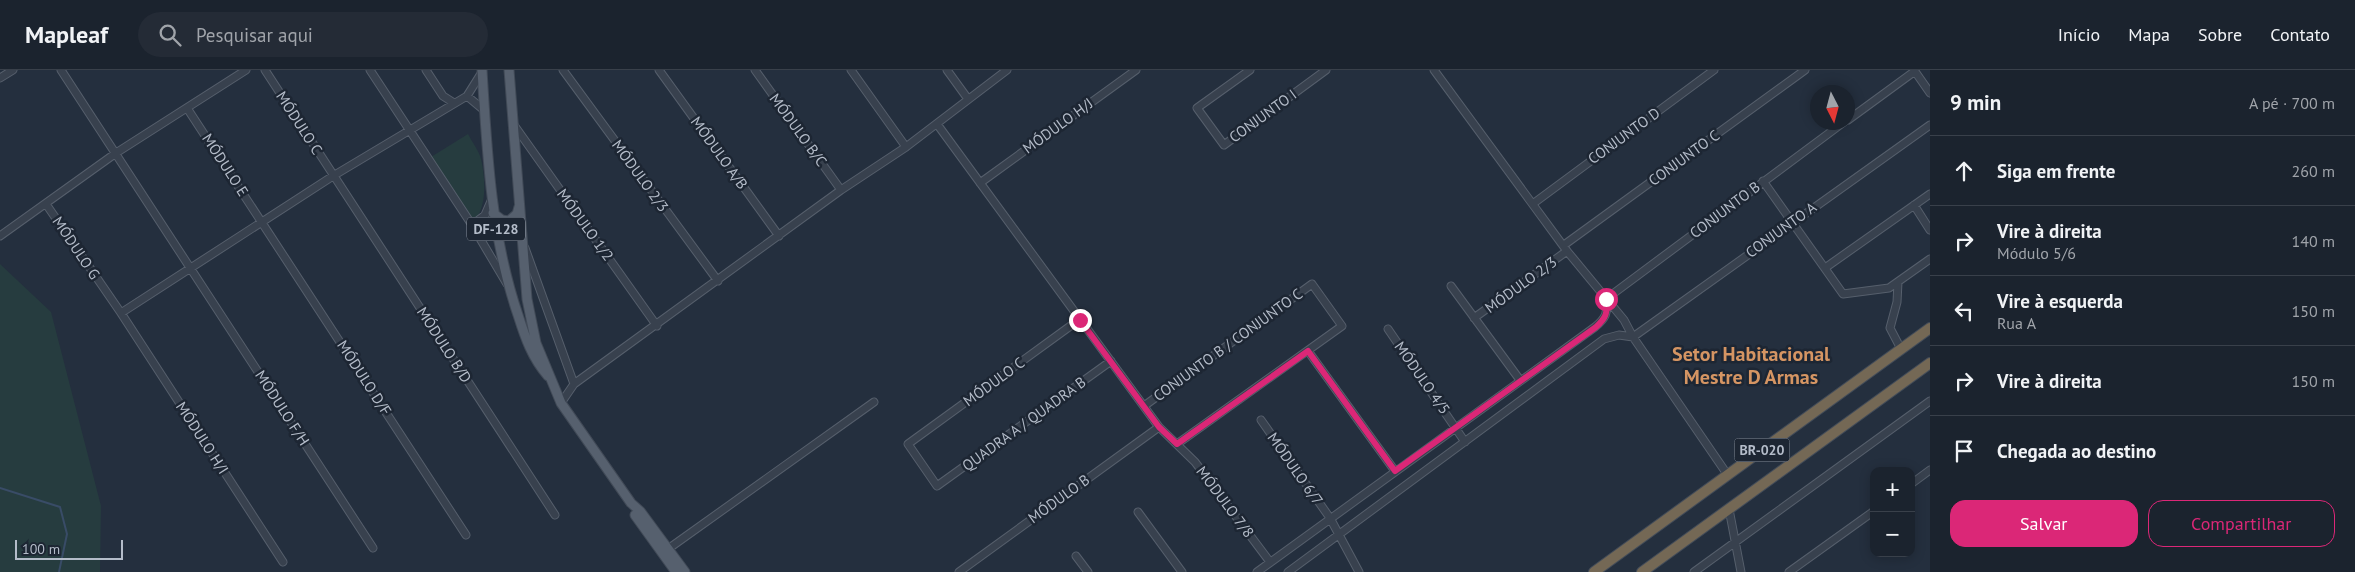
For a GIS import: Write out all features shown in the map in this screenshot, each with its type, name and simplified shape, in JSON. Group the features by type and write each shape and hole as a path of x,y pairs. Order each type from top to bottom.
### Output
{"highway":[{"name":"BR-020","path":"1594,572 1930,328"},
{"name":"BR-020","path":"1642,572 1930,363"}],"main road":[{"name":"DF-128","path":"509,70 531,319 536,343 561,402 631,503 685,572"},
{"name":"DF-128","path":"482,71 491,201 508,287 526,341 538,365 550,378"},
{"path":"493,212 502,220 509,221 517,214 520,206"},
{"name":"DF-128","path":"631,503 635,514 676,572"}],"street":[{"path":"0,78 13,70"},
{"path":"61,70 190,268"},
{"path":"46,204 116,153 246,70"},
{"name":"MÓDULO C","path":"265,70 334,176"},
{"path":"370,70 472,225 508,287"},
{"path":"426,70 443,96 454,103"},
{"name":"MÓDULO 2/3","path":"562,70 718,281"},
{"name":"MÓDULO A/B","path":"659,70 778,236"},
{"name":"MÓDULO B/C","path":"755,70 841,190"},
{"path":"851,70 906,147"},
{"path":"947,70 968,99"},
{"path":"561,402 574,384 657,326 841,190 906,147 1007,70"},
{"name":"MÓDULO H/J","path":"980,183 1136,70"},
{"name":"CONJUNTO I","path":"1250,70 1197,108 1224,145 1326,70"},
{"path":"1434,70 1566,248 1624,320 1633,337 1727,474"},
{"name":"CONJUNTO D","path":"1534,203 1714,70"},
{"name":"CONJUNTO C","path":"1566,248 1805,70"},
{"path":"1855,115 1915,70 1930,93"},
{"path":"121,313 334,176 467,96 482,71"},
{"path":"467,96 485,111"},
{"name":"MÓDULO E","path":"187,108 262,222"},
{"name":"MÓDULO 1/2","path":"513,124 657,326"},
{"name":"MÓDULO 7/8","path":"937,124 1159,427 1196,462 1270,562"},
{"name":"CONJUNTO A","path":"1633,337 1930,125"},
{"name":"CONJUNTO B","path":"1606,299 1833,130"},
{"name":"MÓDULO B/D","path":"334,176 555,515"},
{"path":"1763,182 1843,294 1889,288 1930,259"},
{"path":"1825,268 1930,194"},
{"path":"472,225 485,215 491,201"},
{"name":"MÓDULO G","path":"0,236 46,204 121,313"},
{"path":"1914,205 1930,230"},
{"name":"MÓDULO D/F","path":"262,222 466,535"},
{"path":"524,246 574,384"},
{"name":"MÓDULO 2/3","path":"1474,318 1566,248"},
{"name":"MÓDULO F/H","path":"190,268 373,548"},
{"path":"1898,282 1897,302 1890,328 1901,349"},
{"name":"CONJUNTO B / CONJUNTO C","path":"1144,406 1312,284 1342,326 1308,351"},
{"path":"1451,286 1520,380"},
{"path":"1257,572 1605,319 1608,312 1606,299"},
{"name":"MÓDULO H/I","path":"121,313 283,562"},
{"name":"MÓDULO C","path":"937,486 908,444 1080,320"},
{"name":"MÓDULO 4/5","path":"1388,329 1465,442"},
{"path":"1288,572 1604,339 1619,335 1633,337"},
{"path":"1177,444 1308,351 1395,471"},
{"name":"QUADRA A / QUADRA B","path":"937,486 1111,361"},
{"path":"1694,572 1702,569 1930,401"},
{"path":"668,549 874,402"},
{"name":"MÓDULO 6/7","path":"1261,420 1330,518 1359,572"},
{"name":"MÓDULO B","path":"959,572 1159,427"},
{"path":"1915,481 1930,470"},
{"path":"1729,509 1741,572"},
{"path":"1138,512 1182,572"},
{"path":"1789,572 1873,512"},
{"path":"1076,556 1088,572"}],"green space":[{"path":"468,134 480,156 484,181 484,197 480,211 477,217 472,219 431,157"},
{"path":"0,264 51,312 101,506 100,572 0,572"}],"waterway":[{"path":"0,488 60,507 67,534 59,572"}],"district":[{"name":"Setor Habitacional Mestre D Armas","path":"1751,366"}],"route":[{"path":"1080,320 1159,427 1177,444 1308,351 1395,471 1596,327 1605,319 1608,312 1606,299"}]}
